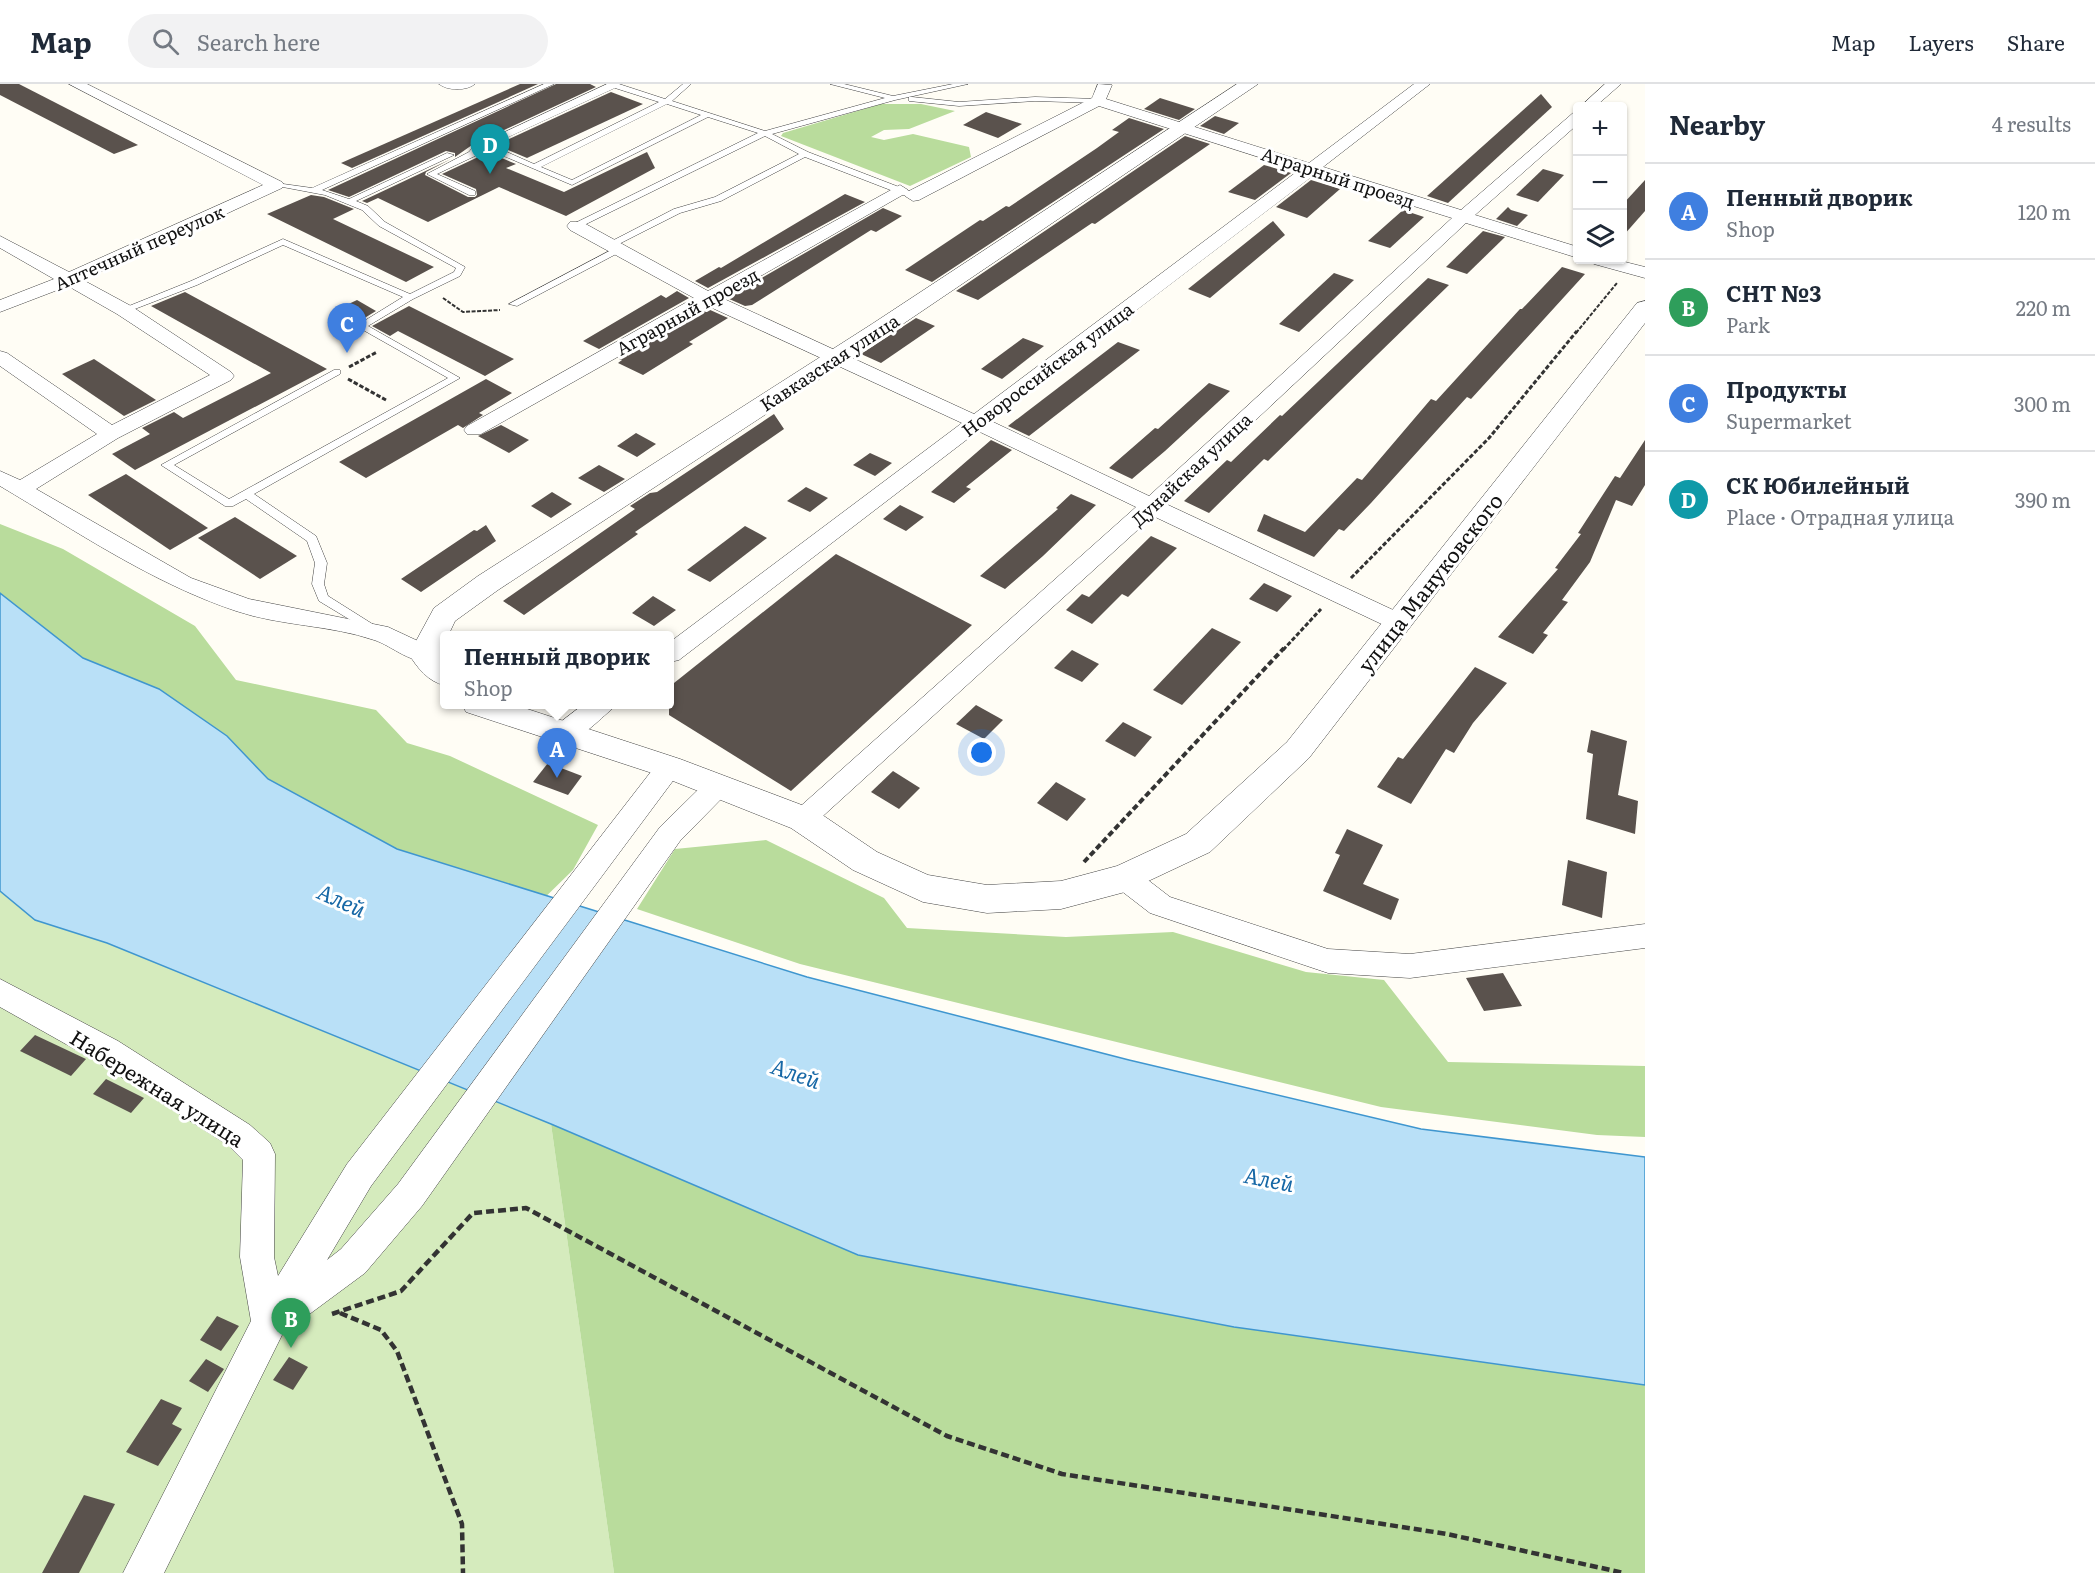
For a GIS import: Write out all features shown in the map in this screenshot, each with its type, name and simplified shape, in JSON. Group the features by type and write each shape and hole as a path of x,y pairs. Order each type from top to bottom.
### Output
{"street":[{"path":"76,84 276,185"},
{"path":"446,84 468,84"},
{"path":"1098,101 1106,84"},
{"name":"Кавказская улица","path":"424,654 444,615 488,583 836,358 1249,84"},
{"name":"Новороссийская улица","path":"674,650 978,423 1311,167 1423,84"},
{"path":"1593,102 1614,84"},
{"name":"Аграрный проезд","path":"474,430 709,299 906,193 1098,101 1573,251"},
{"name":"Дунайская улица","path":"803,819 1151,506 1463,217 1573,120"},
{"name":"Аптечный переулок","path":"0,306 67,280 276,185"},
{"path":"576,226 709,299 978,423 1398,622"},
{"path":"0,241 124,310 224,376 111,434 20,489"},
{"path":"1613,264 1637,271"},
{"name":"улица Мануковского","path":"489,709 669,766 803,819 865,861 923,888 987,899 1061,895 1125,878 1198,843 1298,750 1645,308"},
{"path":"0,357 111,434"},
{"path":"0,477 183,583 245,606 380,633 424,654 440,671"},
{"path":"562,734 596,709"},
{"path":"143,1573 269,1323 364,1168 669,766"},
{"path":"269,1323 353,1261 410,1195 670,834 718,786"},
{"path":"1125,878 1160,905 1328,961 1410,966 1645,936"},
{"name":"Набережная улица","path":"0,992 107,1051 239,1135 259,1154 257,1257 269,1323"}],"lane":[{"path":"314,191 550,84"},
{"path":"626,88 638,84"},
{"path":"534,167 668,101 687,84"},
{"path":"834,84 894,98 959,104 1035,99 1098,101"},
{"path":"576,226 765,133 894,98 964,84"},
{"path":"348,202 459,151 480,147 613,85 765,133 805,154 906,193"},
{"path":"480,147 572,183 709,114"},
{"path":"472,193 431,174 472,154 480,147"},
{"path":"514,303 677,211 718,199 805,154"},
{"path":"276,185 327,193 365,208 382,224 461,267 457,274 410,297 361,326 455,378 229,504 166,465 337,372"},
{"path":"124,310 194,283 283,242 410,297"},
{"path":"246,494 312,539 321,562 318,584 323,598 380,633"}],"path":[{"path":"1092,887 1082,863 1335,594 1489,438 1637,271"},
{"path":"426,290 449,300 463,312 474,313 502,309 514,303"},
{"path":"337,372 393,344"},
{"path":"337,372 401,408"},
{"path":"328,1314 339,1313 401,1291 472,1213 526,1208 947,1436 1062,1474 1447,1534 1624,1573"},
{"path":"339,1313 381,1330 397,1351 462,1524 463,1573"}],"green space":[{"path":"881,104 921,104 955,111 909,129 884,130 871,137 884,140 913,134 969,147 971,157 910,186 781,136 783,133"},
{"path":"0,524 63,549 195,626 236,680 376,710 407,743 450,756 598,825 573,870 530,912 484,900 0,635"},
{"path":"766,840 884,898 907,928 1066,937 1173,932 1306,972 1384,980 1448,1062 1645,1066 1645,1137 1597,1135 1381,1107 800,964 637,909 675,849"},
{"path":"0,891 35,920 107,943 551,1124 614,1573 0,1573"},
{"path":"551,1124 858,1255 1234,1327 1645,1385 1645,1573 614,1573"}],"water":[{"name":"Алей","path":"0,593 83,658 159,689 227,736 268,779 397,849 807,977 1129,1060 1421,1129 1645,1157 1645,1385 1234,1327 858,1255 551,1124 107,943 35,920 0,891"}],"building":[{"path":"0,84 19,84 138,145 114,154 0,95"},
{"path":"520,84 538,84 352,168 341,163"},
{"path":"556,84 590,84 596,87 472,145 455,157 455,153 446,151 349,197 328,190"},
{"path":"611,92 643,104 527,158 496,145"},
{"path":"1541,94 1552,107 1448,203 1427,196"},
{"path":"1160,98 1195,109 1179,120 1144,109"},
{"path":"986,112 1022,124 998,138 963,125"},
{"path":"1215,116 1239,123 1224,134 1200,126"},
{"path":"1129,118 1164,129 932,282 905,270 980,220 983,221 1006,206 1009,207 1097,148 1119,132 1112,130"},
{"path":"1185,136 1210,144 1095,224 1092,223 978,300 956,291"},
{"path":"485,151 516,164 506,168 564,192 647,152 655,168 566,216 499,187 428,222 378,198 367,203 362,201 451,159 426,172 425,175 468,197 475,197 476,189 442,174 476,158"},
{"path":"1264,165 1291,173 1255,200 1228,192"},
{"path":"1543,169 1564,175 1538,202 1516,195"},
{"path":"1311,180 1340,189 1307,218 1276,207"},
{"path":"1645,180 1645,211 1627,231 1627,210 1627,200"},
{"path":"845,194 865,202 708,288 695,281 721,268"},
{"path":"311,195 324,197 354,209 333,219 434,267 406,282 267,214"},
{"path":"1508,207 1528,215 1517,226 1496,219"},
{"path":"883,208 902,216 876,232 871,230 752,305 745,306 727,298"},
{"path":"1403,210 1424,217 1390,248 1368,241"},
{"path":"1273,221 1285,235 1210,298 1188,289"},
{"path":"1483,231 1505,237 1467,274 1446,267"},
{"path":"1562,267 1585,274 1471,399 1467,397 1371,503 1344,531 1339,529 1314,557 1257,531 1264,514 1305,532 1357,478 1362,480 1431,399 1436,401 1520,309"},
{"path":"1334,273 1354,280 1299,332 1279,324"},
{"path":"1428,278 1449,285 1268,461 1264,459 1209,513 1184,501 1227,460 1231,462 1280,415 1282,416"},
{"path":"677,291 689,298 599,349 583,341 661,295 666,298"},
{"path":"185,292 327,369 135,470 112,454 150,434 142,428 174,412 183,418 271,373 151,306"},
{"path":"357,300 376,311 358,322 336,310"},
{"path":"409,306 514,359 485,376 398,331 390,336 372,326"},
{"path":"708,309 728,318 689,342 693,344 643,375 618,363 622,360 619,359"},
{"path":"916,318 935,326 881,363 861,354"},
{"path":"1023,338 1044,346 1002,379 981,369"},
{"path":"1118,342 1140,350 1029,436 1008,426"},
{"path":"94,359 156,400 124,416 62,374"},
{"path":"486,379 512,393 479,413 483,415 463,428 458,425 366,478 339,462"},
{"path":"1209,383 1230,391 1165,451 1132,479 1109,468 1155,428 1158,429"},
{"path":"774,414 784,429 635,532 638,534 524,615 503,601 635,509 630,506 650,493 657,492"},
{"path":"501,425 529,440 509,453 478,436"},
{"path":"636,433 656,444 637,457 617,446"},
{"path":"991,440 1012,450 966,487 971,489 954,503 931,492"},
{"path":"1645,440 1645,485 1632,506 1616,500 1590,562 1562,600 1568,602 1543,633 1548,635 1533,654 1498,637 1558,569 1555,568 1581,534 1578,533 1615,476 1620,478"},
{"path":"870,453 892,463 875,476 853,465"},
{"path":"599,465 625,479 604,492 578,478"},
{"path":"126,474 208,528 170,550 88,495"},
{"path":"806,487 828,498 810,512 787,501"},
{"path":"552,492 572,504 551,518 531,506"},
{"path":"1071,494 1096,505 1043,556 1005,589 980,576 1058,509 1056,508"},
{"path":"900,505 924,517 906,531 883,519"},
{"path":"235,517 297,556 260,579 198,538"},
{"path":"486,525 496,541 421,592 401,579 474,530 477,531"},
{"path":"745,526 767,538 710,582 687,570"},
{"path":"1151,536 1177,548 1128,597 1122,594 1092,624 1066,610 1082,594 1089,597"},
{"path":"836,554 972,625 791,791 669,715 669,709 674,709 674,683"},
{"path":"1264,583 1292,596 1277,612 1249,599"},
{"path":"653,596 676,610 654,626 632,613"},
{"path":"1212,628 1241,642 1182,705 1153,690"},
{"path":"1072,650 1099,664 1082,682 1054,668"},
{"path":"1475,667 1507,683 1473,723 1454,753 1446,749 1411,804 1377,787 1398,757 1403,759"},
{"path":"976,705 1003,720 984,739 956,724"},
{"path":"1123,722 1152,737 1135,757 1105,741"},
{"path":"1591,730 1627,741 1618,795 1638,801 1635,834 1586,819 1593,754 1587,752"},
{"path":"548,763 582,776 568,795 533,782"},
{"path":"893,771 920,788 899,809 871,792"},
{"path":"1056,782 1086,799 1067,821 1037,803"},
{"path":"1347,829 1383,845 1363,884 1399,899 1391,920 1323,891 1340,855 1335,853"},
{"path":"1568,860 1607,872 1602,918 1562,905"},
{"path":"1503,973 1522,1006 1484,1011 1466,978"},
{"path":"35,1035 86,1059 71,1076 20,1051"},
{"path":"106,1079 144,1098 131,1113 93,1094"},
{"path":"217,1316 239,1326 221,1351 200,1340"},
{"path":"289,1357 308,1367 293,1390 273,1380"},
{"path":"206,1359 224,1369 208,1392 189,1381"},
{"path":"161,1399 182,1408 172,1424 182,1429 158,1466 126,1452"},
{"path":"84,1495 115,1504 79,1573 42,1573"}],"place":[{"name":"СК Юбилейный","path":"490,174"},
{"name":"Продукты","path":"347,353"},
{"name":"Пенный дворик","path":"557,778"},
{"name":"СНТ №3","path":"291,1348"}]}
